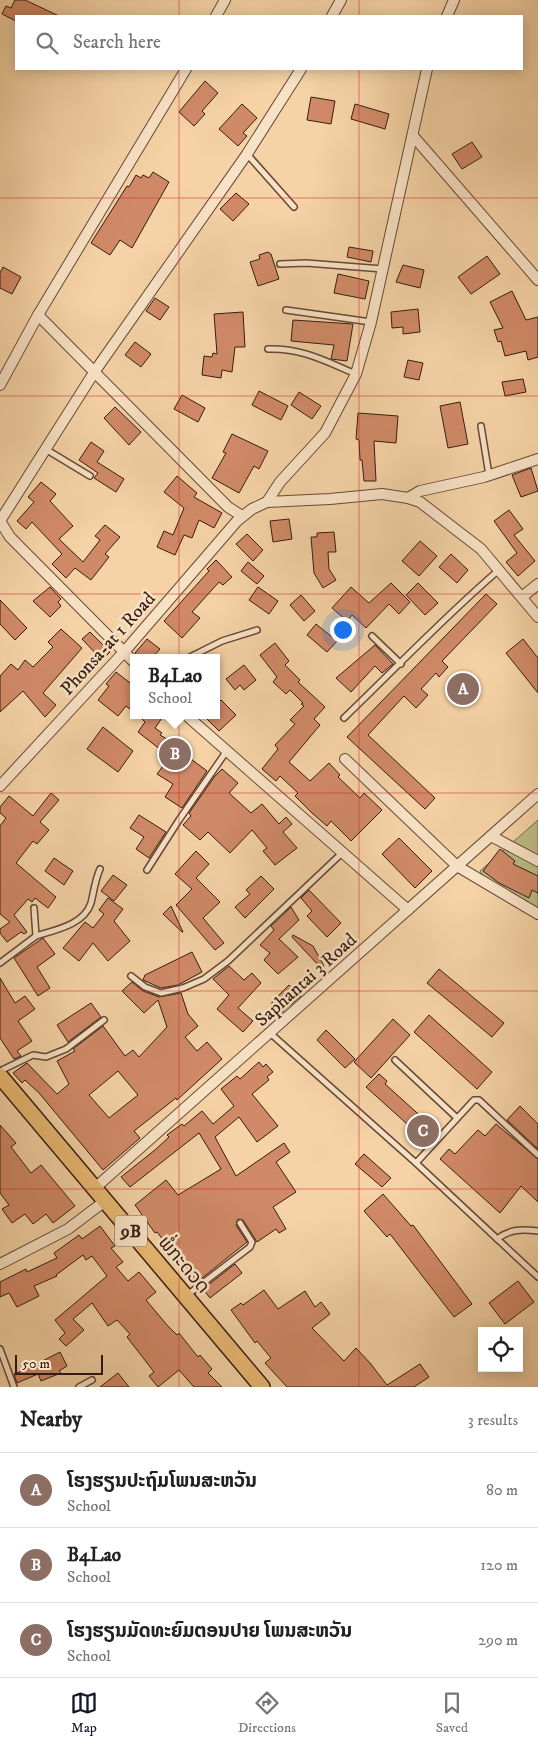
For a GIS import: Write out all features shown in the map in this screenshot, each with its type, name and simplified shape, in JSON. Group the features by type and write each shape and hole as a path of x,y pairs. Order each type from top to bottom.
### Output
{"main road":[{"name":"ພໍ່ກະດວດ","path":"0,1076 262,1387"}],"street":[{"path":"217,15 225,0"},
{"path":"333,15 341,0"},
{"path":"447,15 454,0"},
{"path":"0,385 38,315 185,70"},
{"path":"130,658 10,537 0,521 47,450 95,371 247,154 301,70"},
{"path":"267,502 280,482 325,433 356,374 384,269 414,137 419,100 427,70"},
{"path":"414,137 538,280"},
{"path":"38,315 240,518"},
{"path":"408,498 420,491 489,475 538,459"},
{"path":"267,502 330,500 382,494 420,502 481,549 500,569 538,617"},
{"name":"Phonsa-at 1 Road","path":"0,786 124,652 240,518 267,502"},
{"path":"522,598 538,584"},
{"path":"190,719 408,910"},
{"path":"344,759 457,866 538,914"},
{"name":"Saphantai 3 Road","path":"95,1188 538,794"},
{"path":"491,836 538,861"},
{"path":"0,1264 68,1228 105,1200"}],"lane":[{"path":"247,154 294,207"},
{"path":"280,264 306,262 384,269"},
{"path":"286,310 371,322"},
{"path":"268,349 290,348 356,374"},
{"path":"481,426 489,475"},
{"path":"47,450 90,476"},
{"path":"344,718 401,664 454,608 500,569"},
{"path":"196,654 222,641 257,630"},
{"path":"372,636 401,664"},
{"path":"147,870 226,752"},
{"path":"131,976 146,987 161,993 183,988 204,979 228,961 342,853"},
{"path":"0,963 36,936 80,919 90,905 94,884 100,869"},
{"path":"34,908 36,936"},
{"path":"0,1071 33,1055 46,1057 66,1049 104,1020"},
{"path":"270,1033 416,1163 538,1277"},
{"path":"395,1060 456,1118"},
{"path":"416,1163 471,1101 479,1100 538,1155"},
{"path":"186,1296 250,1247 252,1242 240,1223"},
{"path":"497,1239 506,1232 523,1229 538,1231"},
{"path":"0,1349 14,1387"},
{"path":"79,1387 92,1380"}],"green space":[{"path":"538,820 538,910 483,876 480,871"}],"building":[{"path":"15,0 25,0 57,15 15,15 15,20 2,14 6,6 11,8"},
{"path":"205,81 218,93 202,111 205,114 194,126 179,112"},
{"path":"311,97 335,101 331,124 307,120"},
{"path":"242,104 257,118 243,133 247,136 238,146 219,129"},
{"path":"355,104 389,114 385,129 351,119"},
{"path":"472,142 482,157 462,169 452,154"},
{"path":"153,172 169,182 132,248 120,240 110,255 91,243 136,175 141,178 143,175 149,178"},
{"path":"236,193 249,204 233,221 220,209"},
{"path":"349,247 373,251 371,262 347,257"},
{"path":"268,252 271,254 279,279 258,286 250,262 260,259 259,255"},
{"path":"487,256 500,274 471,294 458,277"},
{"path":"403,265 424,270 420,288 396,282"},
{"path":"3,267 21,277 12,294 0,288 0,273"},
{"path":"338,274 369,281 365,299 334,293"},
{"path":"512,291 526,320 538,317 538,357 528,360 526,351 505,356 501,341 498,342 494,330 503,328 490,302"},
{"path":"155,298 169,307 160,320 146,311"},
{"path":"418,309 420,332 403,334 403,327 392,328 391,312"},
{"path":"243,312 245,347 235,347 232,372 222,370 221,378 202,375 204,356 212,357 213,353 217,354 214,314"},
{"path":"293,320 353,324 347,361 331,359 334,345 291,341"},
{"path":"135,342 151,354 141,367 125,355"},
{"path":"408,360 423,363 419,380 404,377"},
{"path":"523,379 526,392 505,396 502,382"},
{"path":"259,391 288,406 281,420 252,405"},
{"path":"299,392 321,406 312,419 291,405"},
{"path":"182,395 205,408 198,422 174,409"},
{"path":"460,402 468,444 448,448 440,406"},
{"path":"115,407 141,432 129,445 104,418"},
{"path":"358,413 398,416 396,443 374,441 376,481 364,481 359,440 356,439"},
{"path":"232,434 268,451 259,469 254,466 239,493 212,478 226,453 223,452"},
{"path":"91,442 104,451 97,462 124,479 116,492 94,478 98,473 79,460"},
{"path":"531,468 538,491 521,497 512,475"},
{"path":"177,476 197,493 194,497 222,513 214,528 199,520 192,538 184,535 175,555 157,547 164,531 173,535 184,508 164,492"},
{"path":"41,482 56,494 50,501 73,526 59,539 83,562 100,540 95,536 105,525 120,537 105,554 109,557 91,580 75,568 66,578 52,564 62,554 32,522 26,529 17,521 34,502 28,497"},
{"path":"509,510 523,529 514,535 535,561 518,576 506,562 517,553 494,521"},
{"path":"289,519 292,539 273,542 270,521"},
{"path":"334,532 336,552 328,552 329,569 336,580 323,588 314,573 311,537 317,537 317,533"},
{"path":"247,534 263,550 253,561 236,544"},
{"path":"420,541 437,556 419,576 402,561"},
{"path":"451,554 468,570 457,583 439,567"},
{"path":"216,560 232,577 223,585 219,582 192,612 200,618 182,638 164,621 209,571 207,569"},
{"path":"248,562 264,576 257,584 241,571"},
{"path":"391,583 410,602 399,614 389,604 366,628 352,615 347,621 332,608 351,587 369,603"},
{"path":"418,583 438,603 425,615 406,595"},
{"path":"50,587 61,599 58,602 61,606 50,617 33,601"},
{"path":"258,587 278,601 269,614 249,600"},
{"path":"486,594 497,604 442,661 448,667 439,677 436,673 421,689 428,695 416,708 404,696 368,735 435,798 425,809 347,737"},
{"path":"301,595 315,611 304,621 290,605"},
{"path":"0,600 27,628 15,640 0,624"},
{"path":"316,624 337,641 327,652 307,635"},
{"path":"61,629 82,648 43,693 56,705 45,717 23,691 0,712 0,676 11,664 18,670 25,660 33,667 53,647 48,642"},
{"path":"90,632 110,652 102,660 82,639"},
{"path":"147,639 160,649 156,654 135,653"},
{"path":"523,639 538,658 538,693 506,653"},
{"path":"275,643 289,661 285,665 300,680 298,682 325,707 314,719 320,725 289,762 310,781 329,763 340,775 338,777 360,798 364,793 382,810 351,841 331,821 327,826 312,813 295,796 298,793 280,776 276,781 262,769 278,749 275,745 295,724 290,720 304,706 290,690 286,694 273,682 277,677 260,655"},
{"path":"375,645 393,664 382,673 375,666 351,692 336,678"},
{"path":"244,665 256,680 244,690 240,685 235,690 226,679"},
{"path":"116,672 130,683 130,709 126,706 118,716 98,700 109,686 106,684"},
{"path":"220,701 236,715 219,731 207,719 220,719"},
{"path":"142,719 161,719 155,728 162,733 160,735 189,752 187,756 207,771 182,808 165,797 173,784 157,774 170,757 138,732 145,722"},
{"path":"103,727 133,751 118,772 87,749"},
{"path":"222,769 238,783 229,793 251,813 262,804 279,824 286,817 292,824 283,832 297,848 275,865 263,851 267,848 252,830 230,853 208,832 200,840 183,825 191,816 189,813"},
{"path":"51,793 59,800 40,822 49,830 37,844 33,841 16,863 56,897 48,908 35,898 32,902 28,899 14,915 27,932 24,934 21,932 7,942 0,933 0,929 10,922 0,914 0,826 6,818 0,813 0,807 9,796 33,816"},
{"path":"139,815 166,832 149,858 136,849 144,837 130,828"},
{"path":"399,838 432,871 415,888 382,854"},
{"path":"500,849 515,861 513,864 538,876 538,893 532,890 529,898 499,883 483,871"},
{"path":"196,851 209,864 196,878 220,902 203,918 224,943 215,950 176,905 192,889 175,874"},
{"path":"54,858 73,871 64,885 45,871"},
{"path":"113,875 127,885 114,901 101,891"},
{"path":"261,876 274,889 245,918 235,907 250,894 246,890"},
{"path":"309,890 341,923 327,937 307,916 312,911 301,898"},
{"path":"108,898 123,909 114,921 130,941 108,961 93,943 79,961 63,948 85,922 93,928 104,914 99,910"},
{"path":"171,906 183,932 163,914"},
{"path":"291,907 299,920 279,939 298,957 278,974 264,960 270,953 260,945 274,930 271,926"},
{"path":"293,935 313,946 324,966 321,968 292,937"},
{"path":"43,938 55,954 37,967 50,988 38,996 14,958"},
{"path":"192,952 202,972 178,985 161,988 143,980 145,975"},
{"path":"229,966 244,980 252,973 261,983 238,1008 253,1021 243,1032 217,1009 229,995 213,979"},
{"path":"439,969 504,1023 492,1037 427,983"},
{"path":"0,978 15,1003 25,996 35,1009 18,1021 32,1041 17,1051 21,1056 14,1059 0,1038"},
{"path":"132,982 143,991 159,997 181,993 188,1014 198,1026 185,1037 197,1051 207,1042 222,1059 177,1100 176,1098 134,1131 140,1138 103,1170 39,1093 25,1080 22,1083 13,1073 27,1063 57,1094 69,1084 57,1061 75,1051 73,1049 103,1026 125,1056 133,1050 139,1057 167,1027 158,1000 144,1013 122,991","holes":["118,1071 138,1095 109,1118 89,1095"]},
{"path":"289,985 301,996 280,1014 272,1006 272,1002"},
{"path":"91,1003 101,1017 68,1042 57,1025"},
{"path":"429,1015 492,1072 477,1089 414,1032"},
{"path":"393,1019 410,1035 371,1078 354,1062"},
{"path":"326,1030 355,1059 345,1068 317,1040"},
{"path":"259,1062 263,1067 266,1064 273,1072 267,1077 269,1080 252,1094 278,1126 257,1142 239,1117 215,1137 236,1176 284,1143 290,1152 276,1162 296,1192 273,1207 286,1229 279,1233 276,1229 257,1242 243,1220 238,1219 236,1225 247,1242 197,1282 169,1243 167,1245 157,1232 155,1233 135,1205 166,1180 178,1195 221,1169 199,1133 130,1187 121,1177 155,1150 169,1137 167,1135 182,1124 184,1126 202,1111 213,1124 234,1106 221,1089 237,1076 240,1079"},
{"path":"379,1074 387,1081 385,1084 436,1130 426,1141 366,1087"},
{"path":"520,1106 538,1124 538,1149 507,1120"},
{"path":"496,1124 538,1159 538,1202 521,1186 500,1213 440,1159 449,1149 455,1154 478,1130 485,1136"},
{"path":"0,1125 16,1143 11,1147 31,1173 41,1165 75,1206 53,1223 46,1214 33,1224 25,1214 12,1223 2,1209 9,1205 0,1193"},
{"path":"364,1154 391,1178 382,1187 355,1164"},
{"path":"383,1194 411,1226 413,1225 472,1304 454,1317 390,1234 387,1237 364,1211"},
{"path":"100,1226 115,1246 111,1248 123,1262 116,1267 128,1281 139,1272 156,1292 146,1300 177,1335 179,1333 198,1357 200,1355 212,1369 208,1373 222,1387 194,1387 179,1370 158,1387 149,1376 154,1372 127,1337 130,1334 117,1320 108,1326 92,1303 73,1319 84,1330 66,1346 59,1339 65,1333 55,1320 107,1276 92,1256 86,1260 83,1255 57,1276 34,1286 39,1296 17,1307 9,1293 0,1297 0,1282 26,1269 27,1272 57,1258 54,1253 79,1235 82,1239"},
{"path":"235,1264 242,1273 210,1298 203,1289"},
{"path":"518,1281 534,1302 505,1324 489,1303"},
{"path":"264,1290 278,1309 305,1291 315,1307 321,1302 330,1314 312,1328 344,1361 356,1348 387,1385 420,1364 429,1377 414,1387 287,1387 265,1363 271,1358 257,1341 255,1343 231,1310 241,1303 243,1305"},
{"path":"60,1352 67,1366 59,1371 61,1373 41,1381 38,1374 17,1383 14,1374"},
{"path":"118,1373 129,1387 100,1387"}],"place":[{"name":"ໂຮງຮຽນປະຖົມໂພນສະຫວັນ","path":"463,689"},
{"name":"B4Lao","path":"175,754"},
{"name":"ໂຮງຮຽນມັດທະຍົມຕອນປາຍ ໂພນສະຫວັນ","path":"423,1131"}]}
